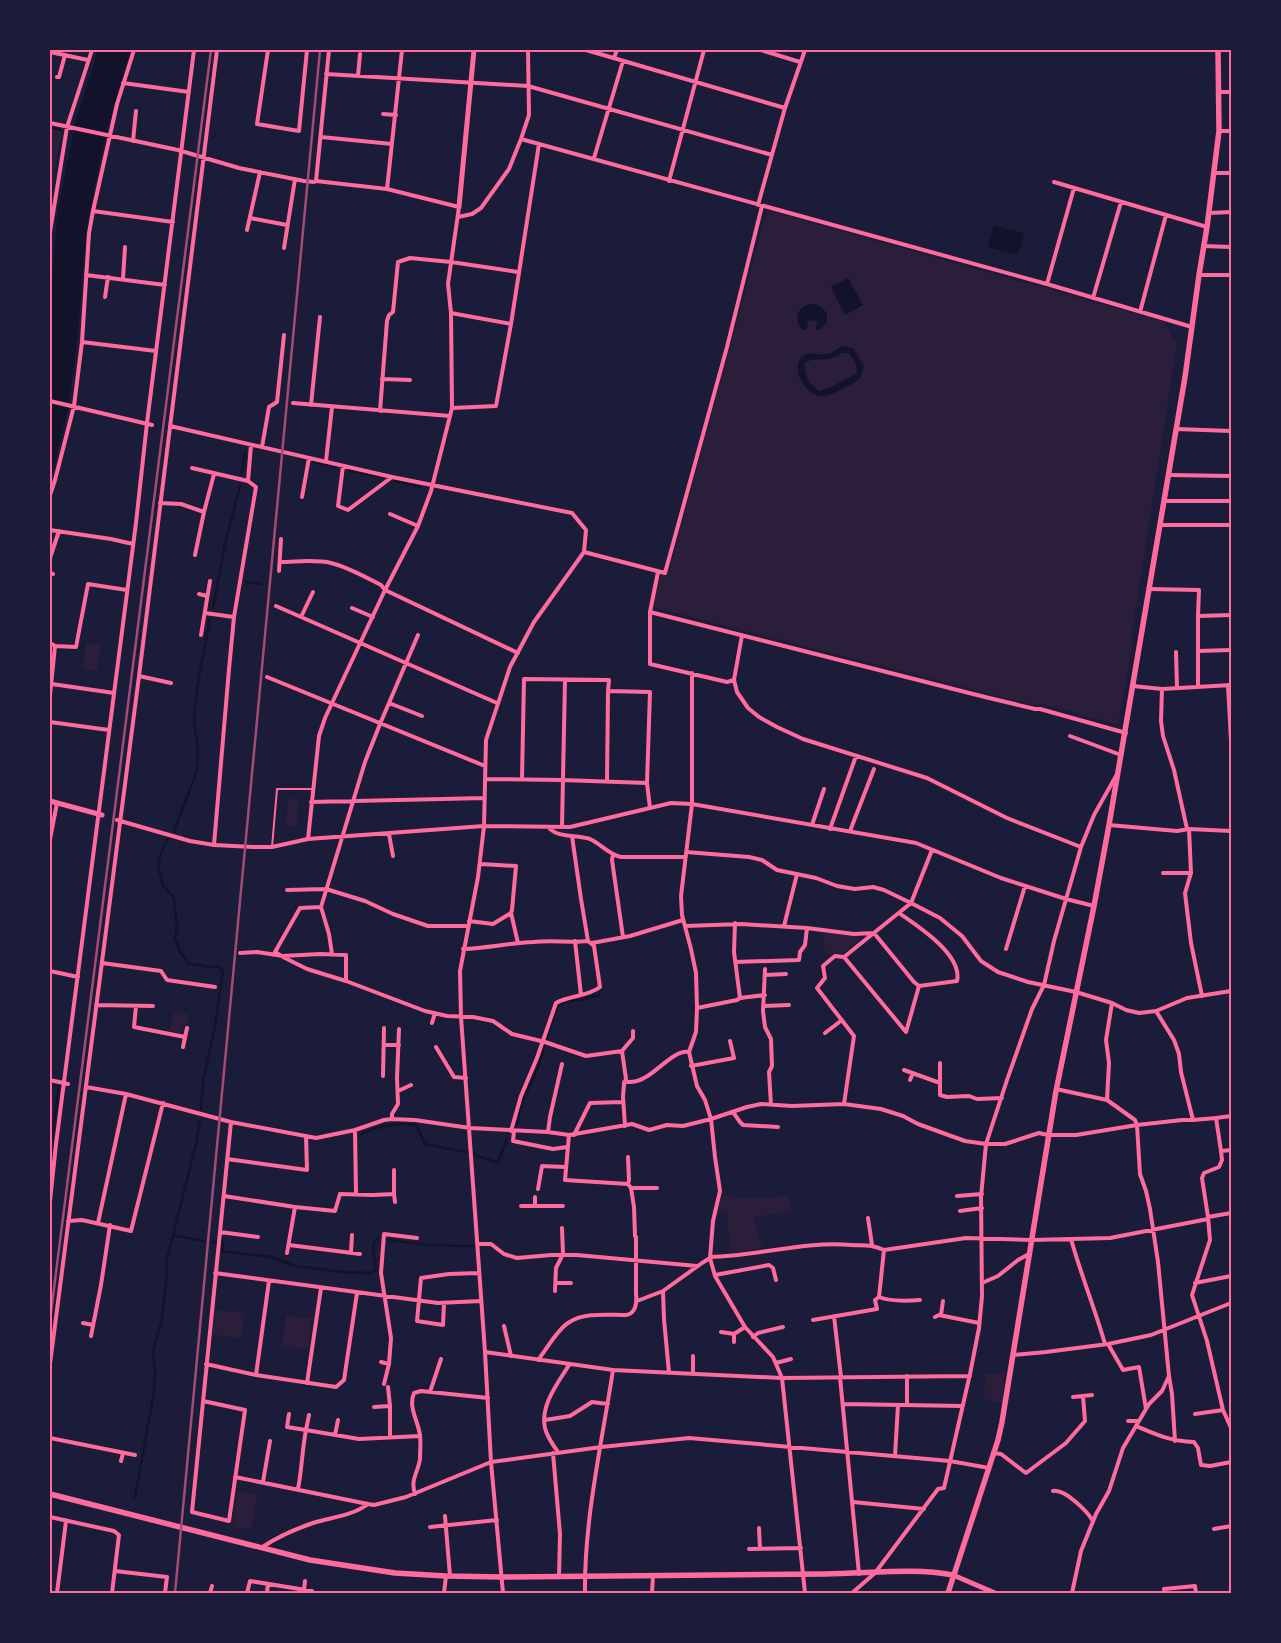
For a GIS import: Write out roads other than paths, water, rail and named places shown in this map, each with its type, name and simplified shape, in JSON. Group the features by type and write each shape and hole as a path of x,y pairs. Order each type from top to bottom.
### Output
{"main road":[{"path":"948,1593 989,1468 1003,1416 1056,1089 1094,906 1126,733 1165,501 1209,213 1219,131 1218,50"},
{"path":"50,1494 310,1560 395,1573 502,1577 938,1572 954,1575"}],"street":[{"path":"50,232 68,127 92,50"},
{"path":"50,495 74,406 82,342 89,233 93,210 117,104 134,50"},
{"path":"50,1202 52,1156 66,1083 109,730 150,424 156,351 194,50"},
{"path":"50,1364 102,962 118,820 139,676 217,50"},
{"path":"268,50 257,124 299,131 307,50"},
{"path":"316,181 328,50"},
{"path":"387,190 402,50"},
{"path":"308,839 319,736 331,703 425,509 452,408 451,313 448,284 458,218 474,50"},
{"path":"458,218 472,214 481,208 508,169 521,139 529,115 528,50"},
{"path":"586,50 785,108"},
{"path":"614,58 617,50"},
{"path":"669,181 704,50"},
{"path":"761,50 800,62"},
{"path":"584,552 665,573 727,347 772,155 785,108 805,50"},
{"path":"50,52 88,60"},
{"path":"358,76 360,54"},
{"path":"57,77 59,77 65,55"},
{"path":"594,158 623,61"},
{"path":"326,74 528,86 772,155"},
{"path":"123,84 189,92"},
{"path":"1220,92 1231,92"},
{"path":"133,141 136,111"},
{"path":"383,114 396,115"},
{"path":"50,123 182,152 260,172 314,182 387,190 459,207"},
{"path":"1219,131 1231,131"},
{"path":"320,137 392,144"},
{"path":"521,139 1048,284 1192,327"},
{"path":"452,408 496,406 511,324 539,144"},
{"path":"247,230 260,172"},
{"path":"1214,173 1231,173"},
{"path":"284,248 286,225 295,179"},
{"path":"1054,182 1207,227"},
{"path":"1048,284 1074,188"},
{"path":"50,192 56,194"},
{"path":"1093,298 1120,202"},
{"path":"93,210 173,222"},
{"path":"1209,213 1231,212"},
{"path":"1140,312 1166,215"},
{"path":"250,218 286,225"},
{"path":"1203,246 1231,246"},
{"path":"123,279 125,247"},
{"path":"380,411 387,321 389,315 393,312 398,262 410,258 518,272"},
{"path":"86,275 165,285"},
{"path":"1199,275 1231,275"},
{"path":"105,298 108,277"},
{"path":"451,313 511,324"},
{"path":"310,405 320,317"},
{"path":"262,447 269,407 276,402 284,335"},
{"path":"82,342 156,351"},
{"path":"382,379 410,380"},
{"path":"272,381 279,382"},
{"path":"50,400 150,424"},
{"path":"293,403 450,416"},
{"path":"326,462 332,407"},
{"path":"170,426 392,477 572,513 586,530 584,552 534,622 510,667 486,740 481,864 460,971 461,1017 482,1300 491,1462 503,1593"},
{"path":"1176,430 1231,432"},
{"path":"246,481 251,445"},
{"path":"302,497 310,458"},
{"path":"343,466 338,506 348,510 392,477"},
{"path":"192,468 246,481 256,487 234,618 214,845"},
{"path":"195,555 214,474"},
{"path":"1169,475 1231,476"},
{"path":"1165,501 1231,501"},
{"path":"160,503 181,504 204,512"},
{"path":"390,514 418,526"},
{"path":"1160,525 1231,525"},
{"path":"50,530 133,544"},
{"path":"50,558 59,532"},
{"path":"279,571 282,540"},
{"path":"280,562 329,562 338,565 381,585 385,590 518,653"},
{"path":"658,572 650,612 650,664 727,682 734,680"},
{"path":"201,635 210,581"},
{"path":"50,643 55,646 76,647 88,584 127,590"},
{"path":"1149,589 1198,590 1198,687"},
{"path":"301,616 313,592"},
{"path":"199,594 208,596"},
{"path":"276,606 497,703"},
{"path":"352,608 373,617"},
{"path":"650,612 1035,710 1040,709 1126,733"},
{"path":"204,613 234,618"},
{"path":"1198,616 1231,615"},
{"path":"742,635 734,680 737,692 742,700 759,717 794,736 927,778 1007,818 1080,847"},
{"path":"332,954 329,934 321,907 365,762 418,636"},
{"path":"50,695 55,646"},
{"path":"1198,651 1231,650"},
{"path":"1176,652 1177,688"},
{"path":"692,674 692,804 681,896 683,920 694,961 697,1008 696,1032 689,1052 697,1086 705,1100 711,1119 720,1191 713,1221 710,1257 715,1275 745,1327 773,1357 782,1378 791,1447 805,1593"},
{"path":"139,676 171,683"},
{"path":"268,677 486,766"},
{"path":"522,779 524,680 609,680 608,781"},
{"path":"562,827 565,680"},
{"path":"52,684 114,693"},
{"path":"1133,686 1162,689 1230,685 1231,741"},
{"path":"1162,689 1161,720 1163,736 1174,770 1188,829 1190,873 1185,893 1186,905 1191,943 1202,996"},
{"path":"608,691 650,692 648,783 650,808"},
{"path":"389,703 422,716"},
{"path":"50,722 109,730"},
{"path":"1070,736 1122,755"},
{"path":"830,829 856,756"},
{"path":"850,831 874,769"},
{"path":"852,1593 875,1573 938,1489 944,1488 970,1376 980,1323 982,1194 986,1144 1032,1009 1044,985 1080,847 1094,814 1118,772"},
{"path":"485,779 648,783"},
{"path":"812,825 824,789"},
{"path":"311,802 485,798"},
{"path":"50,801 100,814"},
{"path":"50,839 57,803"},
{"path":"118,820 190,841 240,848 272,847 308,839 342,838 484,826 570,827 671,803 692,804 916,843 1001,878 1094,906"},
{"path":"1109,825 1177,831 1188,829 1231,831"},
{"path":"548,827 559,834 589,839 613,855 641,858 686,857"},
{"path":"389,834 394,856"},
{"path":"567,1147 553,1149 512,1141 521,1096 546,1043 556,1003 564,998 592,992 600,987 594,946 590,942 580,899 572,836"},
{"path":"844,957 911,903 932,850"},
{"path":"686,852 749,857 762,860 777,870 816,878 837,886 884,890 940,918 962,936 986,965 1012,978 1076,992 1126,1010 1139,1013 1156,1011 1187,998 1231,991"},
{"path":"613,855 612,860 623,937"},
{"path":"481,864 516,866 511,913 518,943"},
{"path":"1162,873 1190,873"},
{"path":"784,926 796,874"},
{"path":"1006,949 1025,886"},
{"path":"287,890 326,889 365,901 393,914 428,926 493,924 511,913"},
{"path":"321,907 302,907 298,910 276,952 307,969 333,976 412,1006 435,1013 493,1021 512,1034 586,1056 622,1051 633,1038 633,1031"},
{"path":"899,914 934,938 956,965 959,974 957,981 919,986"},
{"path":"463,949 490,948 518,943 556,940 590,942 623,937 683,920"},
{"path":"685,926 735,924 808,928 854,934 874,933"},
{"path":"735,924 735,962 740,998"},
{"path":"735,962 799,960 800,952 805,946 808,928"},
{"path":"874,933 919,986"},
{"path":"575,941 581,995"},
{"path":"240,953 257,952 283,956 346,955 346,981"},
{"path":"844,1104 854,1036 817,988 825,978 823,966 835,956 844,957 906,1032 919,986"},
{"path":"102,962 161,971 167,980 214,987"},
{"path":"764,969 765,1027 771,1039 770,1105"},
{"path":"50,972 78,977"},
{"path":"765,975 786,974"},
{"path":"697,1008 740,998 765,995"},
{"path":"764,1006 789,1004"},
{"path":"1107,1100 1109,1063 1106,1040 1112,1004"},
{"path":"96,1005 152,1006"},
{"path":"136,1006 134,1027 185,1037"},
{"path":"1156,1011 1174,1040 1179,1054 1181,1072 1193,1120"},
{"path":"432,1023 435,1013"},
{"path":"825,1032 842,1020"},
{"path":"183,1047 187,1028"},
{"path":"383,1076 384,1028"},
{"path":"392,1119 392,1114 398,1104 399,1029"},
{"path":"691,1066 734,1058 730,1041"},
{"path":"384,1045 399,1045"},
{"path":"436,1046 454,1077 466,1078"},
{"path":"622,1051 626,1079 624,1082 623,1102 625,1126"},
{"path":"624,1082 634,1082 643,1079 676,1055 684,1051 689,1052"},
{"path":"940,1063 940,1094 947,1097 969,1096 977,1099 1002,1098"},
{"path":"548,1132 562,1064"},
{"path":"904,1070 940,1083"},
{"path":"910,1080 913,1073"},
{"path":"50,1080 66,1083"},
{"path":"398,1091 410,1085"},
{"path":"86,1087 126,1094 231,1122 316,1138 355,1130 392,1119 415,1120 470,1128 571,1135 632,1124 649,1130 667,1125 683,1126 762,1104 792,1106 844,1104 881,1109 964,1141 986,1144 1005,1144 1039,1133 1076,1136 1137,1125 1231,1116"},
{"path":"1056,1089 1107,1100 1135,1120 1137,1125 1140,1174 1146,1191 1162,1295 1175,1441"},
{"path":"98,1223 126,1094"},
{"path":"623,1102 590,1103 571,1135 567,1147 564,1180 657,1188"},
{"path":"68,1221 82,1220 131,1230 163,1103"},
{"path":"733,1112 743,1125 778,1127"},
{"path":"1216,1118 1222,1160 1219,1167 1204,1172 1202,1178 1210,1240 1192,1294 1231,1428"},
{"path":"203,1401 245,1410 229,1521 192,1512 215,1273 231,1122"},
{"path":"355,1130 356,1194"},
{"path":"227,1159 307,1170 306,1136"},
{"path":"1221,1151 1231,1150"},
{"path":"538,1360 567,1324 580,1318 598,1314 629,1314 632,1312 637,1301 634,1206 629,1186 628,1157"},
{"path":"538,1188 542,1166 565,1167"},
{"path":"394,1170 396,1202"},
{"path":"224,1196 335,1211 340,1194 373,1196 394,1194"},
{"path":"957,1196 982,1194"},
{"path":"535,1197 535,1206"},
{"path":"287,1253 295,1206"},
{"path":"520,1206 563,1206"},
{"path":"960,1211 982,1208"},
{"path":"637,1301 663,1291 710,1257 830,1243 872,1245 884,1250 966,1238 1031,1240 1110,1238 1231,1213"},
{"path":"868,1218 872,1245"},
{"path":"91,1336 110,1225"},
{"path":"555,1291 556,1268 563,1254 562,1228"},
{"path":"220,1232 258,1237"},
{"path":"384,1384 389,1364 391,1338 381,1273 384,1234 417,1238"},
{"path":"351,1252 352,1235"},
{"path":"1071,1239 1079,1268 1107,1344 1122,1370 1139,1368 1146,1409"},
{"path":"478,1244 491,1244 504,1254 517,1258 563,1254 697,1266"},
{"path":"289,1245 360,1254"},
{"path":"879,1297 884,1250"},
{"path":"982,1282 998,1276 1029,1254"},
{"path":"715,1275 769,1265 773,1268 776,1280"},
{"path":"215,1273 418,1300 444,1302 482,1300"},
{"path":"444,1302 443,1325 417,1321 421,1278 450,1274 480,1273"},
{"path":"1195,1283 1231,1276"},
{"path":"256,1375 269,1281"},
{"path":"556,1283 571,1284"},
{"path":"307,1383 321,1288"},
{"path":"663,1291 669,1373"},
{"path":"206,1364 256,1375 336,1387 344,1380 357,1293"},
{"path":"879,1297 906,1301 920,1300"},
{"path":"812,1320 877,1309 874,1300 879,1297"},
{"path":"941,1315 943,1301"},
{"path":"1013,1354 1046,1352 1107,1344 1151,1335 1231,1303"},
{"path":"935,1316 941,1315 980,1323"},
{"path":"834,1316 859,1574"},
{"path":"83,1323 93,1325"},
{"path":"504,1326 511,1356"},
{"path":"721,1332 734,1334 745,1327"},
{"path":"753,1337 783,1327"},
{"path":"734,1334 734,1342"},
{"path":"485,1352 569,1365 669,1373 782,1378 970,1376"},
{"path":"692,1374 693,1356"},
{"path":"776,1362 791,1359"},
{"path":"430,1392 441,1360"},
{"path":"381,1362 389,1364"},
{"path":"559,1577 560,1534 555,1453 544,1426 546,1406 569,1365"},
{"path":"585,1593 591,1513 613,1370"},
{"path":"907,1376 907,1405"},
{"path":"1072,1593 1081,1551 1093,1521 1109,1491 1123,1448 1146,1409 1162,1391 1169,1376"},
{"path":"388,1387 390,1437"},
{"path":"416,1494 412,1486 420,1460 420,1436 413,1411 412,1398 414,1393 417,1391 488,1398"},
{"path":"1073,1397 1092,1395"},
{"path":"993,1453 1001,1454 1026,1473 1066,1443 1084,1421 1083,1396"},
{"path":"545,1420 570,1416 592,1402 608,1404"},
{"path":"843,1404 963,1406"},
{"path":"894,1456 898,1405"},
{"path":"374,1407 390,1406"},
{"path":"1195,1414 1227,1413"},
{"path":"289,1414 286,1427 359,1439 420,1436"},
{"path":"298,1489 309,1415"},
{"path":"335,1435 338,1420"},
{"path":"1128,1421 1139,1420"},
{"path":"1136,1426 1175,1441 1194,1442 1198,1448 1201,1465 1210,1466 1231,1462"},
{"path":"50,1438 135,1455"},
{"path":"236,1476 374,1505 416,1494 491,1462 601,1447 689,1438 950,1461 989,1468"},
{"path":"263,1482 270,1442"},
{"path":"121,1461 123,1453"},
{"path":"1053,1490 1061,1490 1090,1515 1093,1521"},
{"path":"853,1502 924,1509"},
{"path":"261,1548 272,1540 312,1523 359,1510 368,1504"},
{"path":"444,1593 448,1576 446,1516"},
{"path":"50,1517 114,1531 119,1535 118,1571 112,1593"},
{"path":"430,1527 497,1520"},
{"path":"57,1593 66,1521"},
{"path":"1214,1529 1231,1526"},
{"path":"759,1528 760,1549"},
{"path":"749,1549 801,1548"},
{"path":"118,1571 167,1577 165,1593"},
{"path":"954,1575 994,1593"},
{"path":"652,1593 653,1576"},
{"path":"247,1593 250,1581 312,1591"},
{"path":"304,1590 305,1581"},
{"path":"267,1592 268,1584"},
{"path":"210,1593 212,1586"},
{"path":"1165,1593 1164,1590 1195,1586 1196,1593"}],"lane":[{"path":"272,847 277,789 312,788"}],"waterway":[{"path":"50,127 61,130"},
{"path":"242,472 245,453"},
{"path":"314,462 336,467"},
{"path":"349,470 381,477"},
{"path":"396,481 420,487"},
{"path":"213,608 225,544 240,486"},
{"path":"246,582 261,584"},
{"path":"174,831 197,771 198,751 194,720 195,705 210,619"},
{"path":"168,839 161,853 158,867 163,885 174,898 177,928 175,938 180,951 188,963 219,967 223,971 215,1026 203,1082 201,1109"},
{"path":"517,1124 522,1102 537,1070 557,1006 563,1002 600,995"},
{"path":"50,1078 55,1079"},
{"path":"50,1152 59,1085"},
{"path":"135,1497 153,1398 155,1372 153,1352 161,1322 167,1276 166,1263 200,1121"},
{"path":"361,1134 388,1125 416,1125 425,1144 466,1152 498,1163 507,1138"},
{"path":"173,1235 203,1241"},
{"path":"211,1242 223,1243 222,1251 271,1257 295,1266 343,1272 371,1273 376,1268 373,1250 374,1242 378,1239"},
{"path":"390,1240 425,1245 473,1246"}],"railway":[{"path":"50,1320 211,50"},
{"path":"175,1593 320,50"}]}
